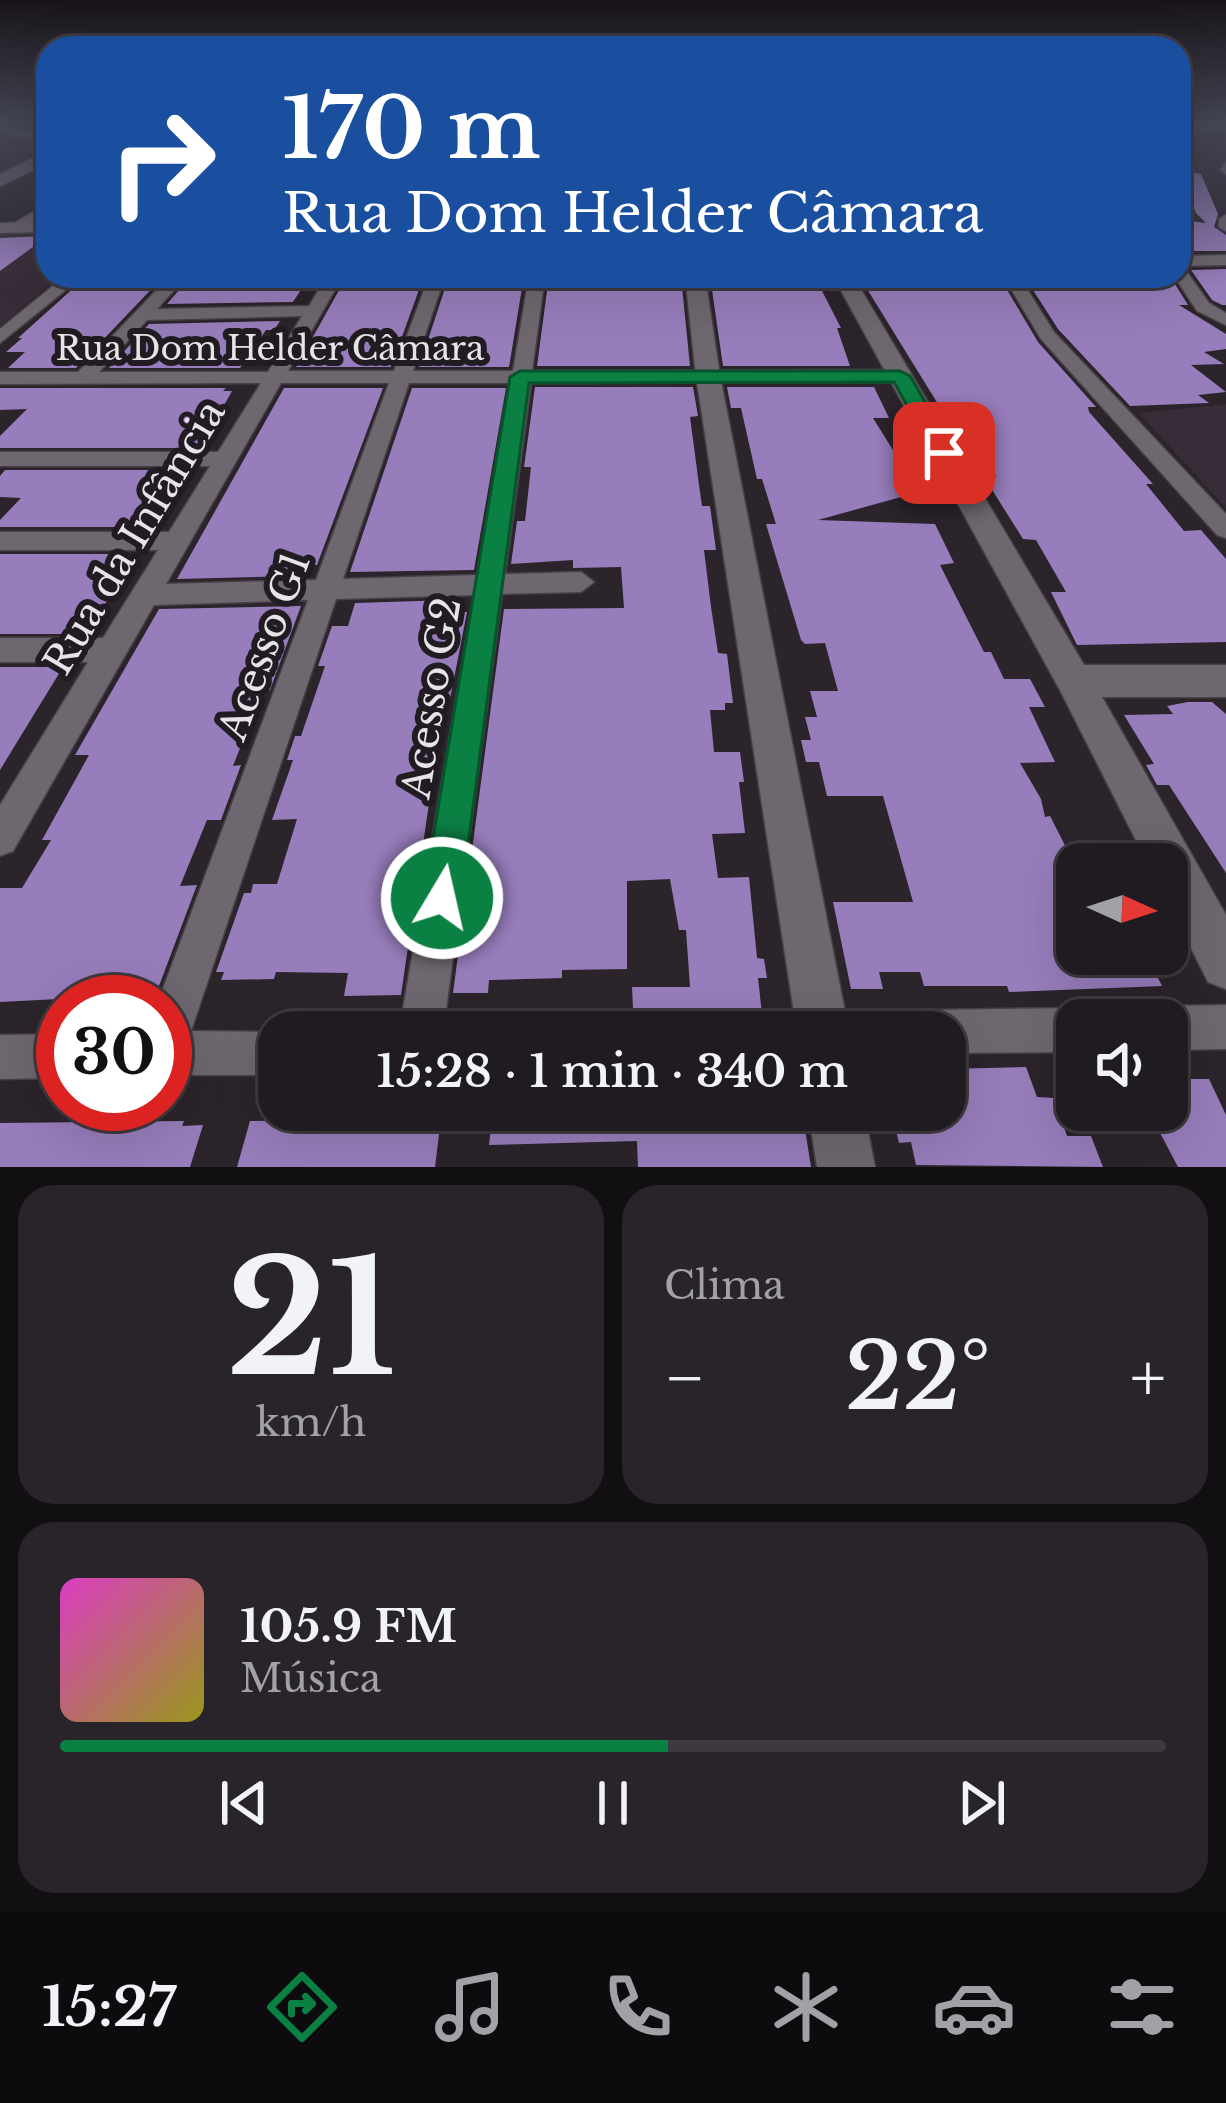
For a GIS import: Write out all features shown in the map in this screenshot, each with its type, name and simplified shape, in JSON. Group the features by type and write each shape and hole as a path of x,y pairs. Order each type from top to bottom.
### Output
{"street":[{"path":"8,228 36,213"},
{"path":"1191,261 1226,260"},
{"path":"0,338 60,288"},
{"path":"83,378 168,288"},
{"name":"Rua da Infância","path":"0,838 16,784 112,650 328,288"},
{"name":"Acesso G1","path":"189,975 433,288"},
{"name":"Acesso G2","path":"424,1011 535,288"},
{"path":"697,288 819,1011"},
{"path":"850,288 1074,681 1226,964"},
{"path":"1018,288 1047,335 1226,529"},
{"path":"1190,288 1203,307 1226,320"},
{"path":"142,315 314,311"},
{"name":"Rua Dom Helder Câmara","path":"0,378 900,376"},
{"path":"0,459 224,459"},
{"path":"0,542 176,541"},
{"path":"145,595 581,582"},
{"path":"0,650 112,650"},
{"path":"1074,681 1226,681"},
{"path":"1188,1028 1226,1027"},
{"path":"966,1032 1056,1030"},
{"path":"192,1053 258,1054"},
{"path":"0,1057 36,1056"},
{"path":"839,1131 845,1167"}],"shaded area":[{"path":"0,233 36,233 36,288 46,288 0,326"},
{"path":"1226,404 1226,508 1139,413"}],"building":[{"path":"1191,177 1202,177 1218,214 1214,227 1226,235 1226,251 1191,251 1191,221 1206,223 1196,213"},
{"path":"36,236 36,245 0,271 0,238"},
{"path":"1226,269 1226,305 1222,305 1212,300 1191,270"},
{"path":"74,288 153,288 76,368 8,368 25,352 6,352 22,338 18,338"},
{"path":"181,288 302,288 293,302 167,304"},
{"path":"340,288 420,288 391,367 296,367"},
{"path":"445,288 522,288 509,367 419,367"},
{"path":"547,288 682,288 690,366 537,366"},
{"path":"712,288 821,288 841,328 837,328 850,366 723,366"},
{"path":"866,288 1006,288 1038,342 1096,407 1088,407 1089,412 1153,484 1146,484 1184,531 1201,530 1226,559 1226,642 1077,645 1051,592 1066,592 1036,540 1023,539 984,477 996,477 971,437 959,438"},
{"path":"1032,288 1177,288 1188,305 1179,305 1226,334 1226,349 1204,352 1224,364 1191,365 1226,392 1198,395 1209,403 1130,406 1058,329"},
{"path":"280,321 274,330 266,330 240,368 109,368 149,324"},
{"path":"535,387 693,387 698,416 690,417 699,485 702,506 710,506 716,550 704,550 711,607 718,653 727,654 733,703 725,703 725,710 710,710 714,752 740,752 744,782 739,782 745,833 712,834 718,878 749,877 757,958 764,959 767,978 758,978 762,1011 633,1011 632,987 690,987 686,930 679,930 670,879 627,881 627,969 562,970 562,978 489,980 488,993 453,993 504,609 624,608 621,567 573,568 573,560 511,564 517,521 525,521 531,467 524,467"},
{"path":"727,387 874,387 889,418 873,418 919,492 818,520 935,524 954,563 940,565 984,652 991,652 1004,679 1030,679 1045,707 1029,707 1055,762 1020,763 1041,799 1045,817 1050,816 1064,843 1056,843 1056,975 1156,975 1162,986 1009,992 1007,986 924,986 920,972 879,972 883,989 851,989 833,902 913,902 883,796 827,796 819,762 806,762 801,740 811,740 805,717 817,717 810,691 838,691 825,643 801,640 766,524 776,524 762,479 757,479 741,408 731,408"},
{"path":"0,388 232,391 200,448 0,448 0,436 27,409 0,410"},
{"path":"284,388 383,388 317,565 297,565 293,576 177,579"},
{"path":"412,388 506,388 474,570 350,572"},
{"path":"5,470 190,470 155,527 0,527 0,520 21,498 0,497 0,476"},
{"path":"0,554 137,554 86,634 0,634"},
{"path":"451,600 449,613 467,612 443,735 439,735 401,995 344,996 348,973 276,972 274,979 221,980 224,972 216,972 244,893 251,893 253,884 277,884 297,819 272,820 293,760 287,760 295,736 301,736 325,666 318,666 332,626 348,626 355,603"},
{"path":"301,606 270,690 259,690 238,738 244,738 233,766 241,765 221,820 207,820 180,886 197,885 163,975 36,975 36,1000 0,1002 0,888 22,888 51,840 42,840 89,755 75,755 159,609"},
{"path":"0,667 63,667 0,770"},
{"path":"1212,702 1226,714 1226,873 1169,785 1157,785 1146,765 1154,764 1124,715 1173,714 1167,706"},
{"path":"1026,1067 1037,1097 1054,1098 1056,1131 1091,1136 1103,1167 916,1165 911,1142 899,1143 896,1131 966,1131 966,1068"},
{"path":"1188,1079 1209,1079 1226,1115 1226,1167 1178,1167 1159,1131 1188,1131"},
{"path":"250,1121 258,1121 258,1131 439,1131 435,1167 237,1167"},
{"path":"0,1123 36,1123 36,1131 192,1131 192,1126 203,1125 190,1167 0,1167"},
{"path":"491,1131 805,1131 811,1167 638,1167 637,1141 489,1145"}],"route":[{"path":"442,898 520,377 900,376 944,453"}]}
